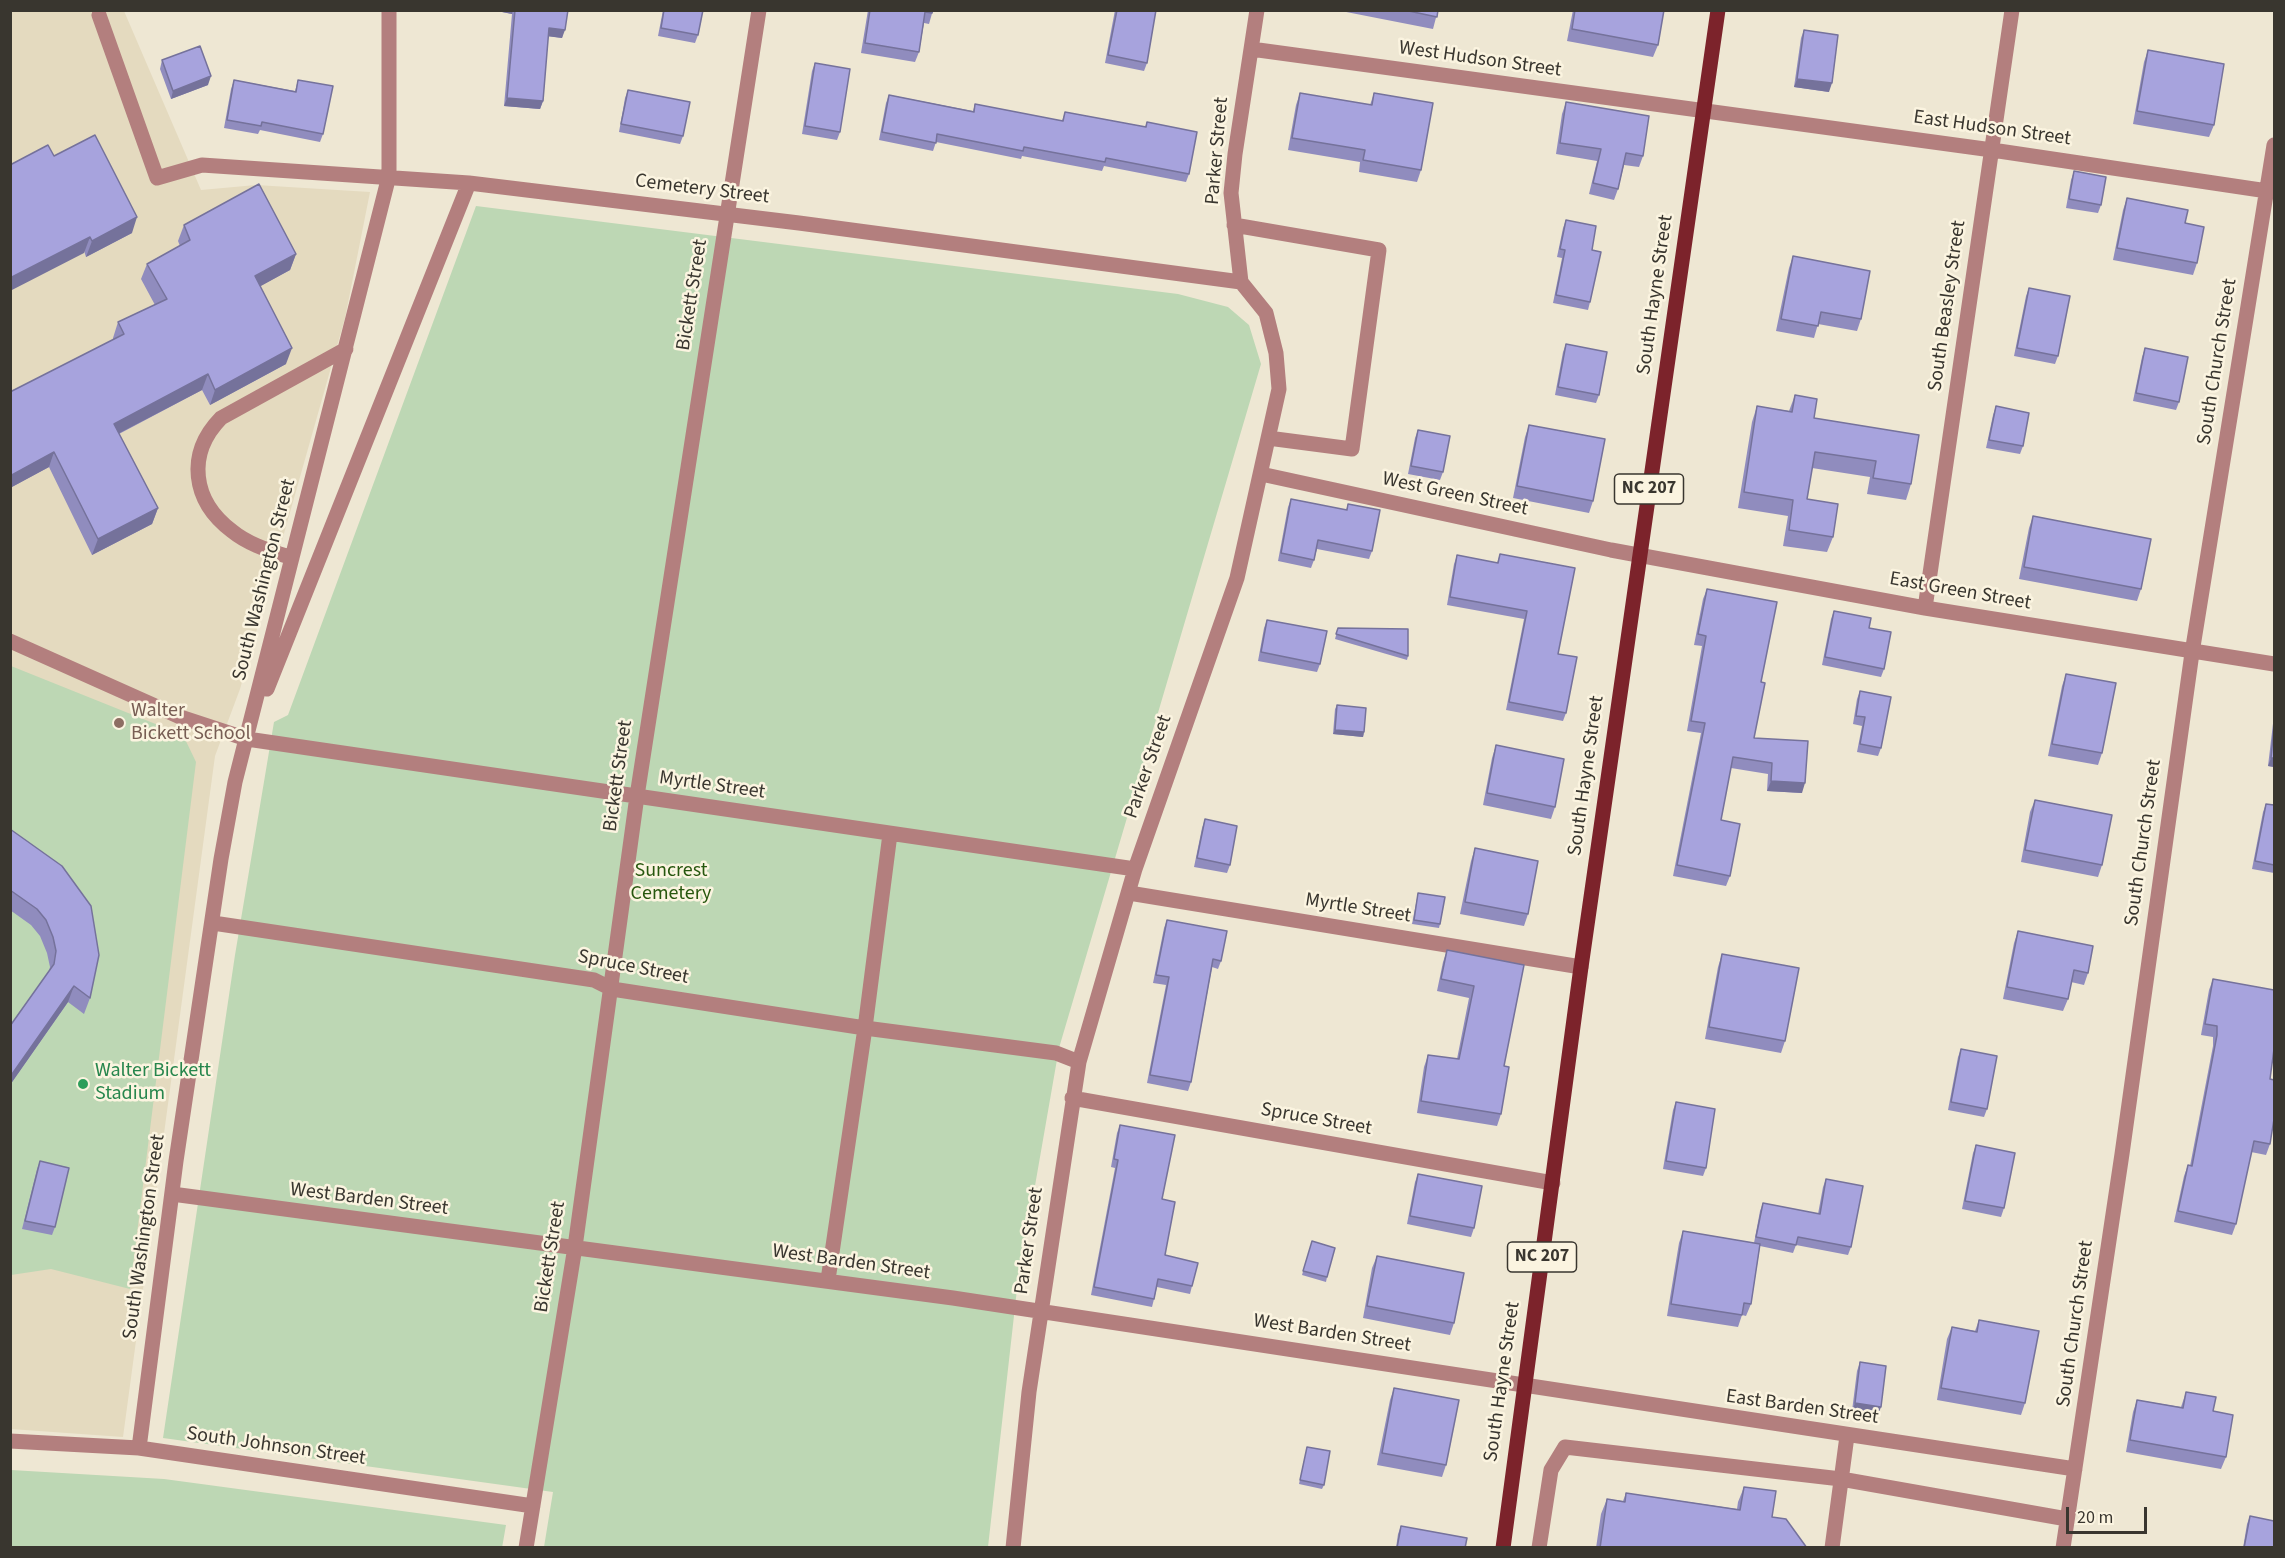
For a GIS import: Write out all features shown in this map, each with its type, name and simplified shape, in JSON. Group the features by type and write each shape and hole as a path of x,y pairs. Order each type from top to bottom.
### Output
{"main road":[{"name":"South Hayne Street","path":"1503,1548 1522,1386 1718,10"}],"street":[{"name":"South Washington Street","path":"139,1448 172,1194 227,826 389,176 389,10"},
{"name":"Bickett Street","path":"526,1548 575,1247 637,796 759,10"},
{"name":"Parker Street","path":"1013,1548 1029,1392 1079,1062 1135,869 1237,578 1279,389 1276,353 1266,313 1241,282 1231,193 1234,154 1257,10"},
{"name":"South Beasley Street","path":"1925,608 2012,10"},
{"name":"Cemetery Street","path":"99,15 157,178 202,165 469,183 1241,282"},
{"name":"West Hudson Street","path":"1251,49 1703,111"},
{"name":"East Hudson Street","path":"1703,111 1992,150 2271,192"},
{"name":"South Church Street","path":"2063,1548 2192,653 2271,192 2274,145"},
{"path":"247,739 469,183"},
{"path":"1234,225 1379,250 1352,449 1268,438"},
{"path":"292,558 258,547 232,531 210,510 201,490 198,468 200,450 207,433 221,418 346,349"},
{"name":"West Green Street","path":"1261,474 1640,555"},
{"name":"East Green Street","path":"1640,555 1925,608 2192,653 2274,664"},
{"name":"Myrtle Street","path":"10,641 180,717 247,739 1135,869"},
{"path":"828,1280 866,1028 890,834"},
{"name":"Myrtle Street","path":"1129,893 1581,967"},
{"name":"Spruce Street","path":"213,923 594,980 612,989 866,1028 1056,1053 1079,1062"},
{"name":"Spruce Street","path":"1072,1098 1552,1183"},
{"name":"West Barden Street","path":"172,1194 828,1280 1522,1386"},
{"name":"East Barden Street","path":"1522,1386 2075,1469"},
{"path":"1832,1548 1847,1436"},
{"name":"South Johnson Street","path":"10,1442 139,1448 533,1506"},
{"path":"1539,1548 1551,1470 1565,1447 1841,1479 2067,1520"}],"shaded area":[{"name":"Walter Bickett School","path":"10,11 124,11 201,190 256,185 370,192 345,318 240,689 215,756 123,1437 11,1429"}],"green space":[{"name":"Suncrest Cemetery","path":"476,206 1178,294 1228,307 1249,325 1261,364 1059,1048 1017,1289 988,1547 544,1547 553,1492 163,1438 235,955 274,722 288,715"},
{"name":"Walter Bickett Stadium","path":"11,666 183,735 196,762 130,1289 51,1269 11,1275"},
{"path":"11,1470 164,1479 506,1525 502,1548 11,1547"}],"building":[{"path":"515,10 568,10 565,30 549,28 543,101 507,98"},
{"path":"664,10 703,10 698,35 661,28"},
{"path":"870,10 933,10 932,13 925,12 919,52 865,43"},
{"path":"1117,10 1156,10 1147,63 1108,55"},
{"path":"1404,10 1438,10 1437,17"},
{"path":"1575,10 1664,10 1658,45 1572,29"},
{"path":"1804,30 1838,35 1832,83 1797,79"},
{"path":"200,46 211,76 173,91 162,60"},
{"path":"2148,50 2224,64 2214,125 2137,111"},
{"path":"815,63 850,69 840,132 805,126"},
{"path":"234,80 296,92 298,80 333,86 323,134 262,122 261,126 227,120"},
{"path":"628,90 690,102 683,136 621,124"},
{"path":"1300,93 1372,105 1374,93 1433,103 1421,170 1363,160 1365,150 1292,138"},
{"path":"889,95 974,112 975,104 1063,121 1065,112 1146,127 1147,122 1197,132 1189,174 1106,158 1105,162 1024,147 1023,151 937,134 936,143 882,132"},
{"path":"1566,102 1649,116 1643,156 1626,153 1618,189 1593,183 1601,149 1560,143"},
{"path":"95,135 137,217 92,241 90,237 10,278 10,165 48,145 54,156"},
{"path":"2074,171 2106,177 2101,205 2069,199"},
{"path":"259,184 296,254 255,276 292,348 215,390 208,374 114,424 158,508 98,539 54,452 10,476 10,392 124,334 118,322 167,299 147,264 190,240 184,225"},
{"path":"2127,198 2188,210 2185,223 2204,227 2197,263 2117,248"},
{"path":"1566,220 1596,226 1592,250 1601,252 1590,302 1556,295 1565,250 1560,249"},
{"path":"1793,256 1870,271 1861,319 1821,312 1818,326 1781,319"},
{"path":"2029,288 2070,296 2058,356 2017,348"},
{"path":"1566,344 1607,352 1599,395 1558,387"},
{"path":"2145,348 2188,357 2179,402 2136,393"},
{"path":"1795,395 1817,399 1814,418 1919,435 1911,484 1873,478 1876,461 1815,452 1807,499 1838,504 1833,537 1789,530 1793,500 1744,492 1757,406 1792,412"},
{"path":"1996,406 2029,413 2023,446 1989,440"},
{"path":"1529,425 1605,439 1593,501 1517,486"},
{"path":"1418,430 1450,436 1443,472 1411,466"},
{"path":"1291,499 1347,510 1348,504 1380,510 1372,551 1318,540 1314,560 1281,553"},
{"path":"2033,516 2151,539 2141,589 2024,567"},
{"path":"1500,554 1575,568 1558,654 1577,657 1566,713 1509,702 1527,611 1450,597 1457,555 1498,563"},
{"path":"1707,589 1777,602 1761,682 1765,683 1754,738 1808,741 1805,783 1771,781 1772,763 1733,757 1721,820 1740,824 1730,876 1677,865 1705,723 1691,721 1706,636 1698,634"},
{"path":"1834,611 1871,618 1869,628 1891,632 1884,669 1825,657"},
{"path":"1267,620 1327,631 1320,664 1261,652"},
{"path":"1338,628 1408,629 1408,656 1336,634"},
{"path":"2066,674 2116,683 2102,753 2052,744"},
{"path":"1860,691 1891,697 1881,748 1860,744 1865,717 1856,716"},
{"path":"1337,705 1366,708 1364,732 1335,730"},
{"path":"2274,726 2274,758 2271,758"},
{"path":"1496,745 1564,759 1555,807 1487,793"},
{"path":"2035,800 2112,815 2102,865 2025,850"},
{"path":"2266,804 2274,805 2274,865 2255,861"},
{"path":"1205,819 1237,826 1230,865 1197,858"},
{"path":"10,829 62,866 91,906 99,955 90,998 74,986 10,1077 10,1026 54,964 56,951 46,920 37,909 10,890"},
{"path":"1475,848 1538,861 1528,914 1465,902"},
{"path":"1418,893 1445,897 1440,924 1414,920"},
{"path":"1167,920 1227,931 1221,961 1213,959 1191,1082 1150,1075 1169,977 1156,975"},
{"path":"2018,931 2093,946 2088,973 2074,970 2068,999 2007,987"},
{"path":"1447,950 1524,965 1504,1066 1509,1067 1501,1114 1421,1101 1428,1055 1459,1059 1474,986 1441,979"},
{"path":"1722,954 1799,968 1785,1041 1709,1027"},
{"path":"2213,979 2274,990 2274,1049 2270,1079 2274,1080 2274,1119 2270,1144 2254,1141 2236,1224 2178,1211 2188,1165 2192,1166 2217,1035 2217,1026 2205,1024"},
{"path":"1961,1049 1997,1056 1987,1109 1951,1102"},
{"path":"1676,1102 1715,1109 1706,1168 1666,1161"},
{"path":"1120,1125 1175,1135 1162,1199 1175,1202 1165,1255 1198,1263 1192,1286 1158,1279 1154,1299 1094,1287 1118,1160 1114,1159"},
{"path":"1976,1145 2015,1153 2004,1208 1965,1201"},
{"path":"40,1161 69,1168 55,1227 25,1221"},
{"path":"1418,1174 1482,1186 1474,1228 1410,1216"},
{"path":"1826,1179 1863,1186 1851,1247 1798,1237 1796,1245 1756,1237 1763,1203 1820,1214"},
{"path":"1683,1231 1760,1244 1751,1304 1744,1303 1742,1315 1671,1304"},
{"path":"1312,1241 1335,1248 1327,1277 1303,1271"},
{"path":"1377,1256 1464,1273 1454,1323 1367,1306"},
{"path":"1979,1320 2039,1331 2025,1403 1941,1388 1952,1327 1977,1332"},
{"path":"1860,1362 1886,1366 1881,1407 1855,1403"},
{"path":"1394,1388 1459,1400 1446,1465 1382,1453"},
{"path":"2186,1392 2216,1397 2213,1411 2233,1415 2226,1457 2130,1440 2137,1400 2183,1408"},
{"path":"1307,1447 1330,1451 1324,1485 1300,1480"},
{"path":"1744,1487 1776,1491 1772,1517 1786,1519 1807,1548 1600,1548 1607,1499 1625,1502 1626,1493 1740,1510"},
{"path":"2250,1516 2274,1521 2274,1548 2244,1548"},
{"path":"1401,1526 1467,1538 1465,1548 1397,1548"}],"place":[{"name":"Walter Bickett School","path":"119,723"},
{"name":"Walter Bickett Stadium","path":"83,1084"}]}
